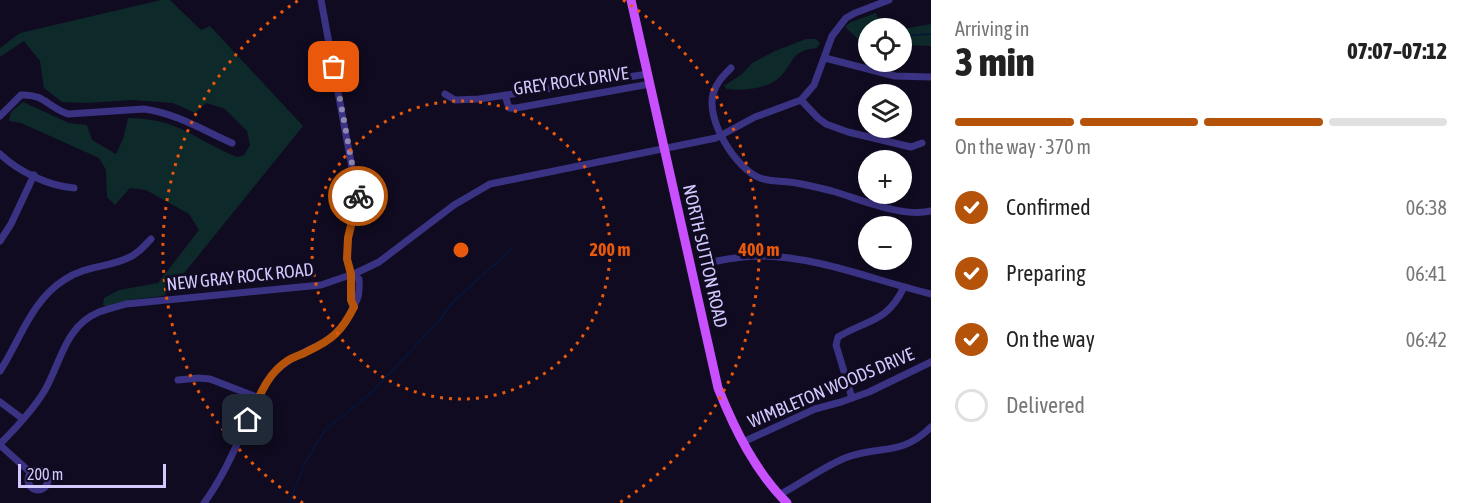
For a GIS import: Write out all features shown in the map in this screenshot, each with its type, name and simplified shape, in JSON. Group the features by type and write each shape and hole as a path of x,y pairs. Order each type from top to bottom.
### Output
{"main road":[{"name":"NORTH SUTTON ROAD","path":"631,0 718,388 742,442 758,468 787,503"}],"street":[{"path":"204,503 218,483 267,381 288,361 336,335 346,323 354,307 351,300 351,274 347,259 348,238 358,200 321,0"},
{"path":"889,0 846,18 832,36 814,85 801,100 826,124 848,132 911,147 922,143"},
{"path":"825,58 896,76 931,77"},
{"path":"731,68 717,82 711,107 729,151 747,171 760,178 820,188 896,210 931,211"},
{"name":"GREY ROCK DRIVE","path":"505,95 509,108 516,108 649,79"},
{"name":"GREY ROCK DRIVE","path":"445,94 455,100 649,79"},
{"path":"0,116 21,95 38,95 57,110 68,114 144,109 169,114 232,143"},
{"name":"NEW GRAY ROCK ROAD","path":"0,444 34,408 70,336 82,322 98,312 126,304 321,285 379,262 454,205 490,184 664,150 722,135 755,117 801,100"},
{"path":"0,154 16,166 58,187 74,188"},
{"path":"0,241 11,224 34,175"},
{"path":"0,370 34,311 63,280 83,270 131,257 151,239"},
{"path":"717,261 761,256 785,257 820,264 931,294"},
{"path":"852,398 836,345 838,337 889,311 897,302 904,287"},
{"name":"WIMBLETON WOODS DRIVE","path":"742,442 815,409 852,398 931,362"},
{"path":"178,380 210,379 259,398"},
{"path":"0,402 23,419"},
{"path":"779,495 812,477 823,468 848,457 898,449 916,440 931,427"},
{"path":"0,444 31,473"}],"green space":[{"path":"161,0 170,0 201,30 210,26 303,126 181,277 163,296 129,300 108,307 103,305 104,298 119,290 158,283 199,230 189,214 146,190 130,188 115,205 107,197 106,170 99,158 21,123 9,121 11,112 23,102 69,123 87,125 92,140 116,154 123,139 128,118 145,119 173,126 237,157 244,155 250,145 247,131 225,109 206,103 195,113 173,103 132,100 62,102 44,88 40,61 24,41 0,57 0,48 20,33"},
{"path":"876,13 878,18 862,18"},
{"path":"858,19 858,39 845,27"},
{"path":"931,24 931,46 912,45 912,27"},
{"path":"806,39 816,39 820,43 817,48 798,54 781,76 770,84 741,90 727,89 724,86 742,74 752,63"}],"waterway":[{"path":"912,35 931,34"},
{"path":"289,503 306,461 325,430 370,394 437,323 453,302 513,248"}],"way so far":[{"path":"334,67 358,196"}],"route":[{"path":"248,420 267,381 274,372 288,361 336,335 346,323 354,307 351,300 351,274 347,259 348,238 358,196"}]}
